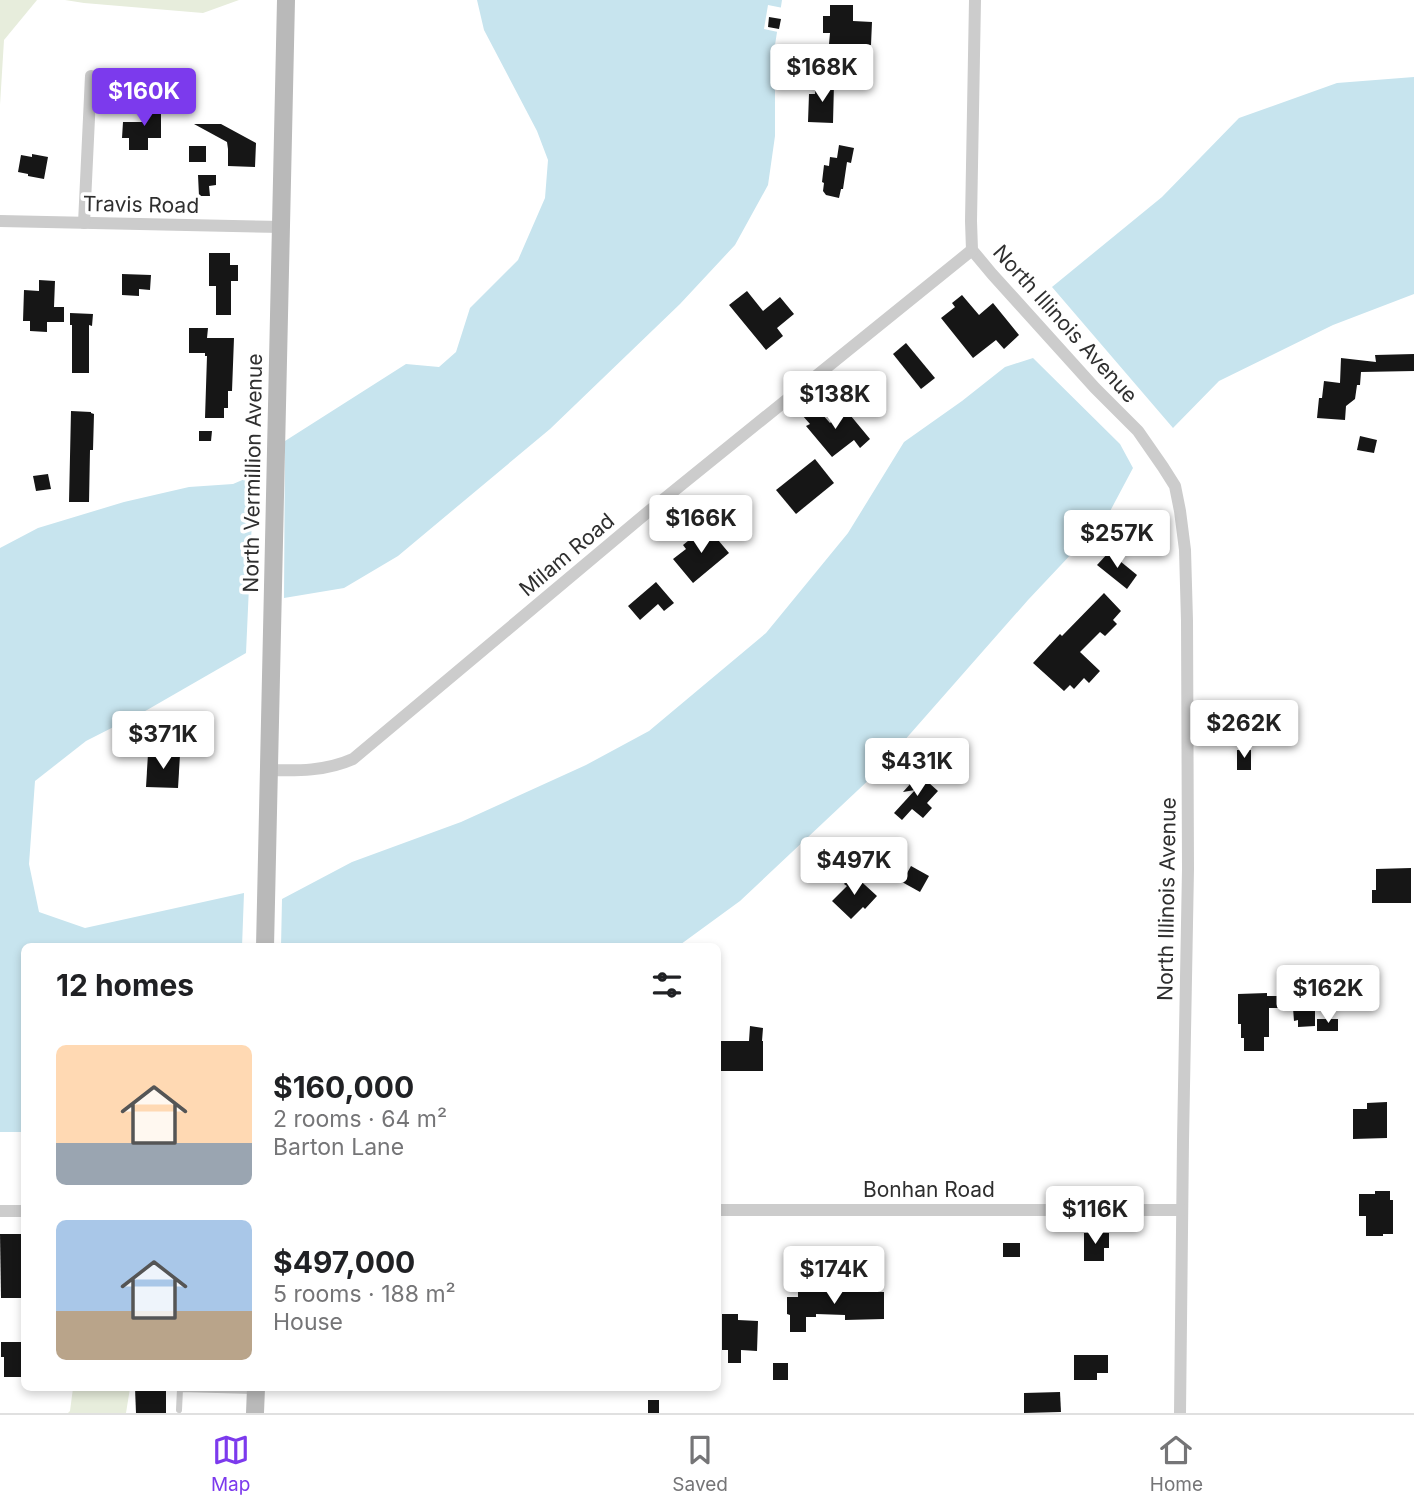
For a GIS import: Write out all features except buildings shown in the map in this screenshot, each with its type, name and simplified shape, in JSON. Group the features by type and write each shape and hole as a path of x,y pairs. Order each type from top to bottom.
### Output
{"street":[{"name":"North Vermillion Avenue","path":"265,943 286,0"},
{"name":"North Illinois Avenue","path":"975,0 972,250 1010,295 1138,432 1163,467 1175,486 1185,550 1188,869 1180,1413"},
{"path":"84,223 91,76"},
{"name":"Travis Road","path":"0,221 282,227"},
{"name":"Milam Road","path":"269,770 330,767 353,759 649,511 972,250"},
{"path":"0,1211 21,1210"},
{"name":"Bonhan Road","path":"721,1210 1182,1210"},
{"path":"255,1413 256,1391"}],"lane":[{"path":"180,1391 180,1410"}],"green space":[{"path":"0,0 37,0 4,40 0,105"},
{"path":"65,0 239,0 203,13"},
{"path":"73,1391 130,1391 126,1413 68,1413"}],"water":[{"path":"477,0 782,0 775,45 775,136 768,185 735,245 680,304 550,429 398,556 344,588 284,598 285,441 406,364 439,367 456,352 470,308 518,260 545,198 548,160 537,131 484,30"},
{"path":"1414,77 1414,294 1333,325 1219,381 1173,428 1052,287 1162,197 1239,118 1337,83"},
{"path":"1033,358 1120,444 1133,468 1108,515 1028,600 874,775 740,901 682,943 281,943 282,899 352,862 461,822 586,765 649,731 766,633 848,533 904,442 1005,367"},
{"path":"254,475 246,653 147,710 86,741 35,781 29,864 39,912 85,928 244,893 242,943 21,943 21,1132 0,1132 0,548 38,528 124,502 189,487 233,484"}],"pier":[{"path":"768,5 783,8 778,32 764,29"}]}
